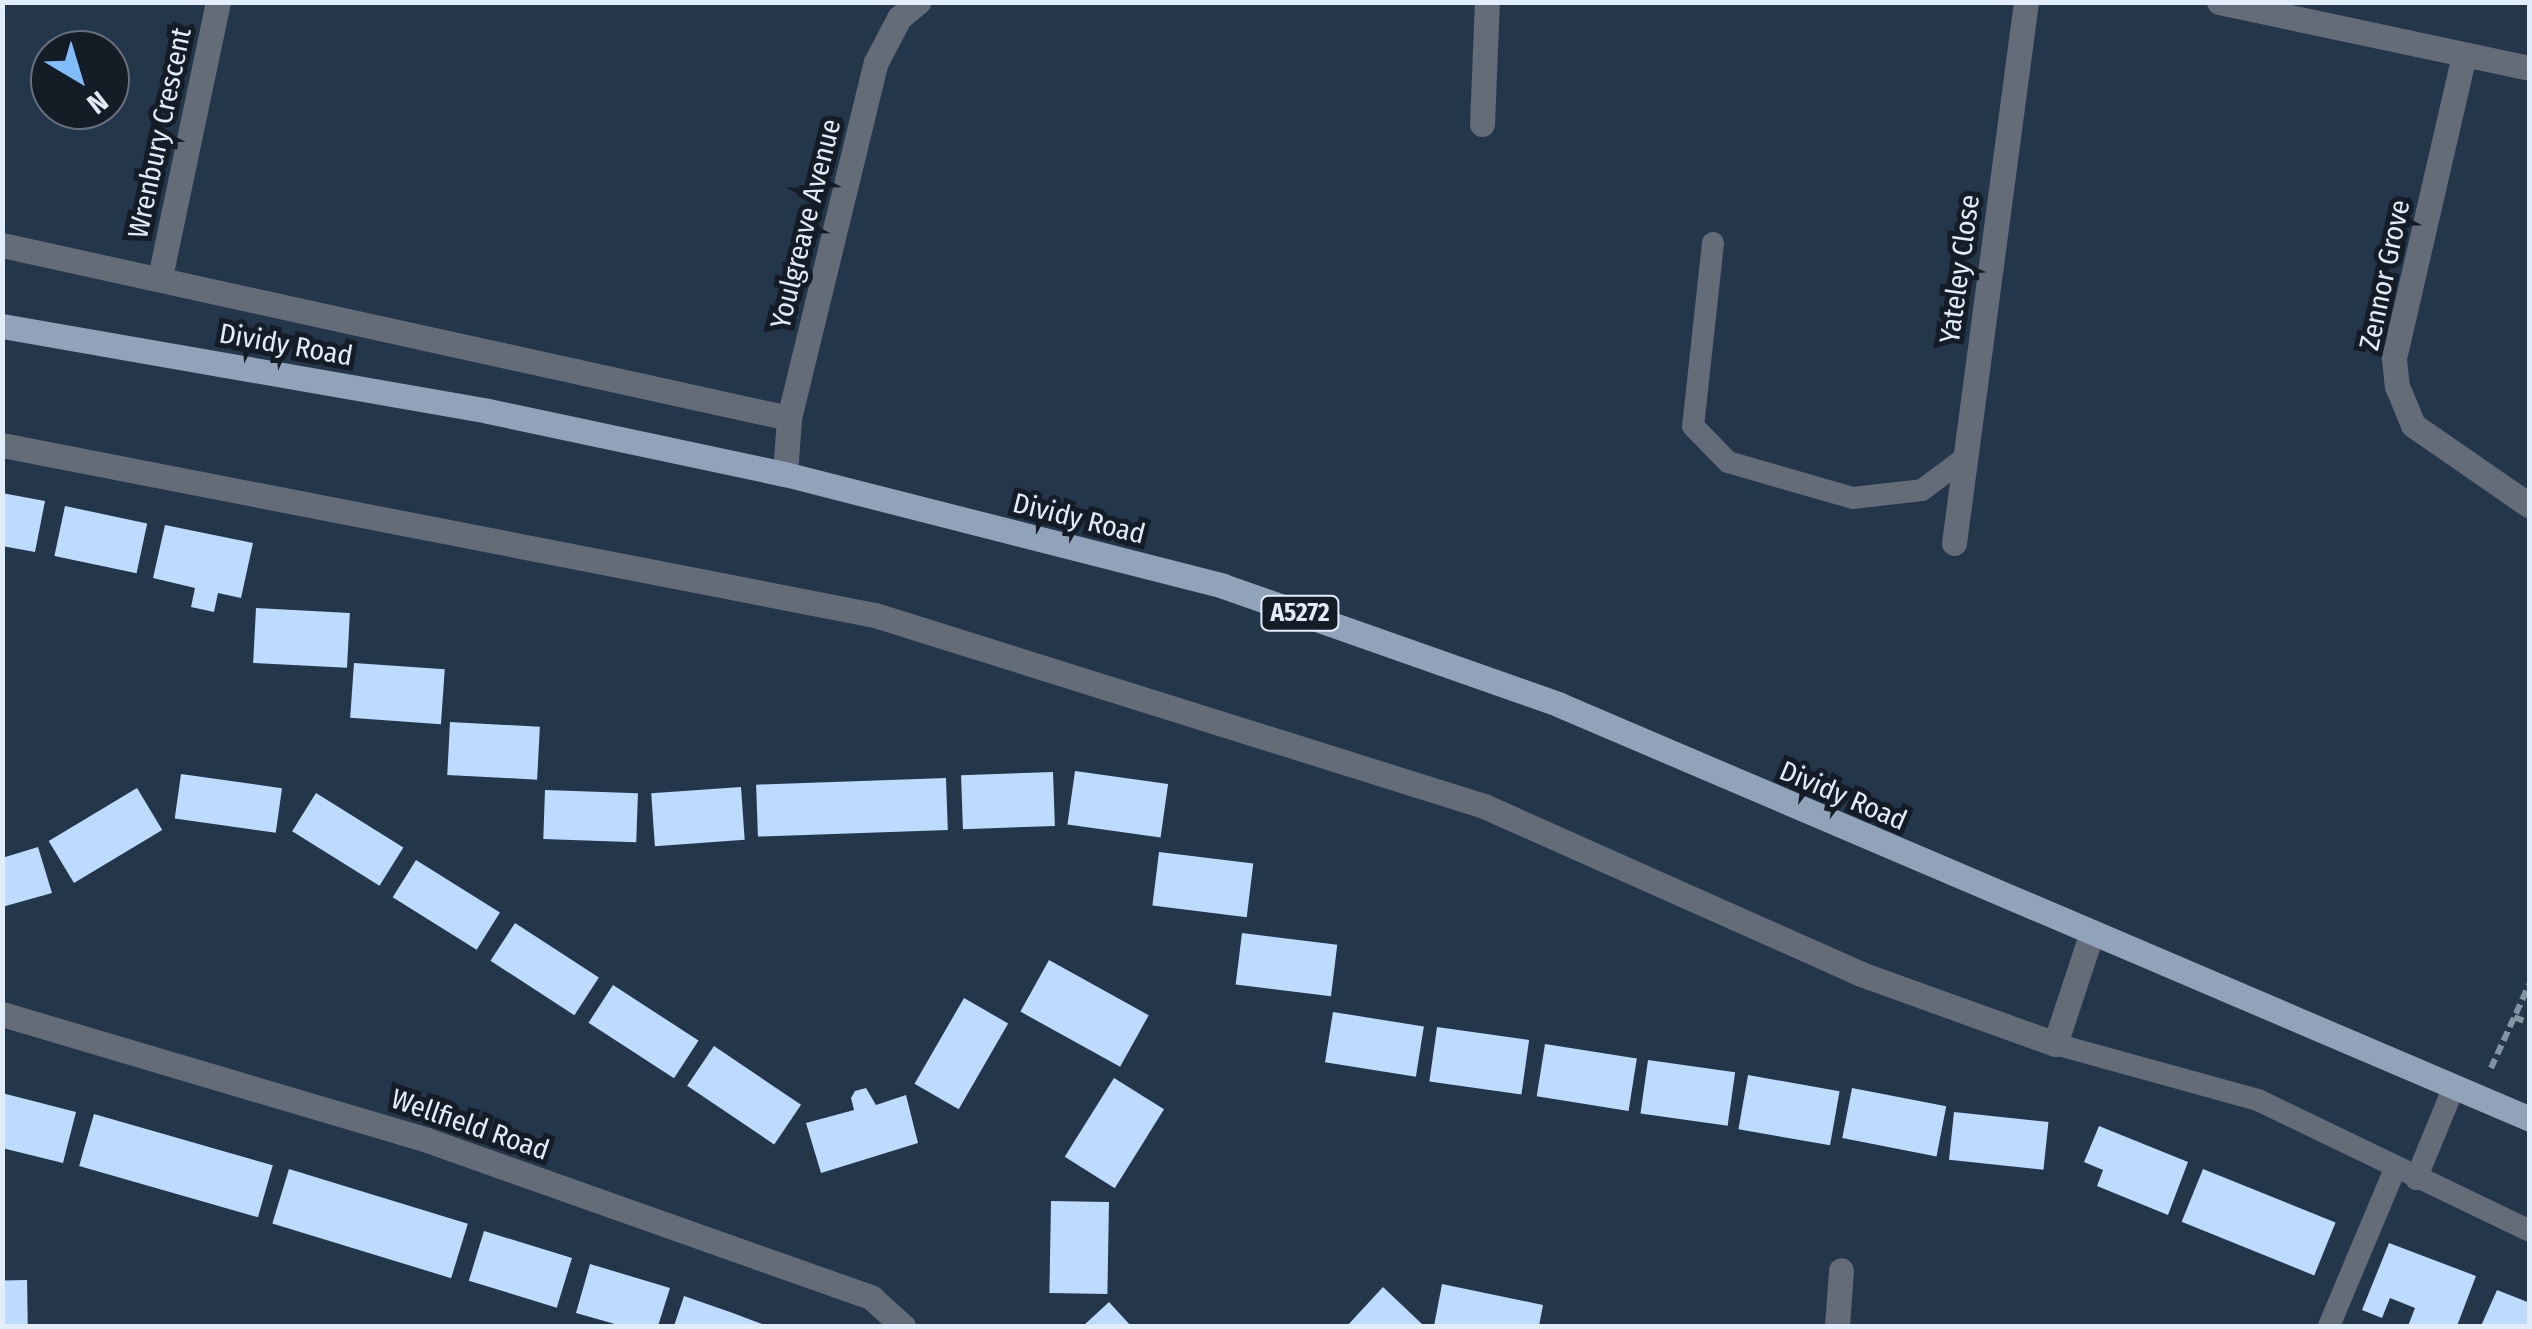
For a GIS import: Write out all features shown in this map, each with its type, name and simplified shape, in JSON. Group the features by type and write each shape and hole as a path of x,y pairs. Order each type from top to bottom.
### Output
{"main road":[{"name":"Dividy Road","path":"2,326 488,411 784,474 1223,586 1560,706 2530,1119"}],"street":[{"name":"Wrenbury Crescent","path":"160,276 218,2"},
{"name":"Youlgreave Avenue","path":"784,474 790,418 876,62 899,18 918,2"},
{"path":"1482,124 1487,2"},
{"name":"Yateley Close","path":"1954,543 2026,2"},
{"path":"2219,2 2530,68"},
{"name":"Zennor Grove","path":"2464,54 2394,359 2397,386 2412,424 2530,506"},
{"name":"Dividy Road","path":"2,244 790,418"},
{"path":"2,445 875,616 1484,806 1861,974 2056,1044 2092,932"},
{"name":"Wellfield Road","path":"2,1014 427,1140 872,1298 903,1326"},
{"path":"1837,1326 1841,1270"}],"lane":[{"path":"1713,243 1693,426 1728,462 1852,498 1922,490 1964,458"},
{"path":"2056,1044 2258,1100 2530,1232"},
{"path":"2329,1326 2406,1174 2466,1092"}],"path":[{"path":"2466,1092 2514,1017 2530,983"},
{"path":"2514,1017 2530,1023"}],"building":[{"path":"2,493 45,501 35,552 2,546"},
{"path":"65,506 147,523 137,573 54,556"},
{"path":"165,525 253,543 241,598 218,593 214,612 191,607 195,588 153,578"},
{"path":"256,608 350,613 347,668 253,663"},
{"path":"354,663 445,669 441,724 350,718"},
{"path":"450,722 540,727 537,780 447,775"},
{"path":"1075,771 1168,784 1161,838 1067,824"},
{"path":"1053,772 1055,826 963,829 961,775"},
{"path":"181,774 282,788 276,833 175,819"},
{"path":"946,778 948,830 758,837 756,785"},
{"path":"741,787 745,840 655,846 651,793"},
{"path":"137,788 162,830 74,883 49,841"},
{"path":"545,790 638,793 636,842 543,839"},
{"path":"316,793 403,848 380,886 292,831"},
{"path":"38,847 52,893 2,907 2,858"},
{"path":"1159,852 1253,864 1247,917 1152,906"},
{"path":"416,860 500,912 477,950 393,897"},
{"path":"515,923 599,977 574,1015 490,961"},
{"path":"1242,933 1337,945 1331,996 1236,985"},
{"path":"1049,960 1149,1015 1120,1067 1020,1012"},
{"path":"613,985 699,1041 674,1078 588,1023"},
{"path":"964,998 1008,1023 959,1109 914,1084"},
{"path":"1333,1012 1424,1026 1416,1077 1325,1062"},
{"path":"1437,1027 1529,1040 1521,1094 1429,1081"},
{"path":"1545,1044 1637,1059 1629,1111 1537,1096"},
{"path":"714,1046 801,1105 774,1145 687,1086"},
{"path":"1648,1060 1735,1072 1728,1126 1640,1113"},
{"path":"1748,1075 1840,1091 1830,1145 1738,1129"},
{"path":"1114,1078 1164,1109 1115,1188 1065,1157"},
{"path":"866,1088 876,1105 906,1095 918,1143 821,1173 806,1123 854,1110 851,1098 855,1091"},
{"path":"1852,1088 1946,1106 1937,1156 1842,1138"},
{"path":"2,1093 76,1112 63,1163 2,1148"},
{"path":"1954,1112 2048,1122 2043,1170 1949,1160"},
{"path":"94,1114 273,1165 258,1217 79,1166"},
{"path":"2099,1126 2188,1162 2168,1215 2097,1186 2103,1170 2084,1162"},
{"path":"289,1169 468,1224 451,1278 272,1224"},
{"path":"2203,1169 2336,1223 2314,1275 2182,1222"},
{"path":"1051,1201 1109,1202 1107,1294 1049,1293"},
{"path":"484,1231 572,1258 557,1308 469,1281"},
{"path":"2389,1243 2476,1276 2457,1326 2408,1326 2415,1308 2390,1298 2382,1318 2362,1310"},
{"path":"590,1264 670,1288 658,1326 622,1326 576,1313"},
{"path":"2,1280 27,1280 28,1326 3,1326"},
{"path":"1442,1284 1543,1305 1539,1326 1434,1326"},
{"path":"1383,1287 1423,1325 1347,1326"},
{"path":"2497,1290 2530,1303 2530,1326 2481,1326"},
{"path":"684,1296 730,1312 767,1326 674,1326"},
{"path":"1109,1302 1131,1326 1083,1326"}]}
